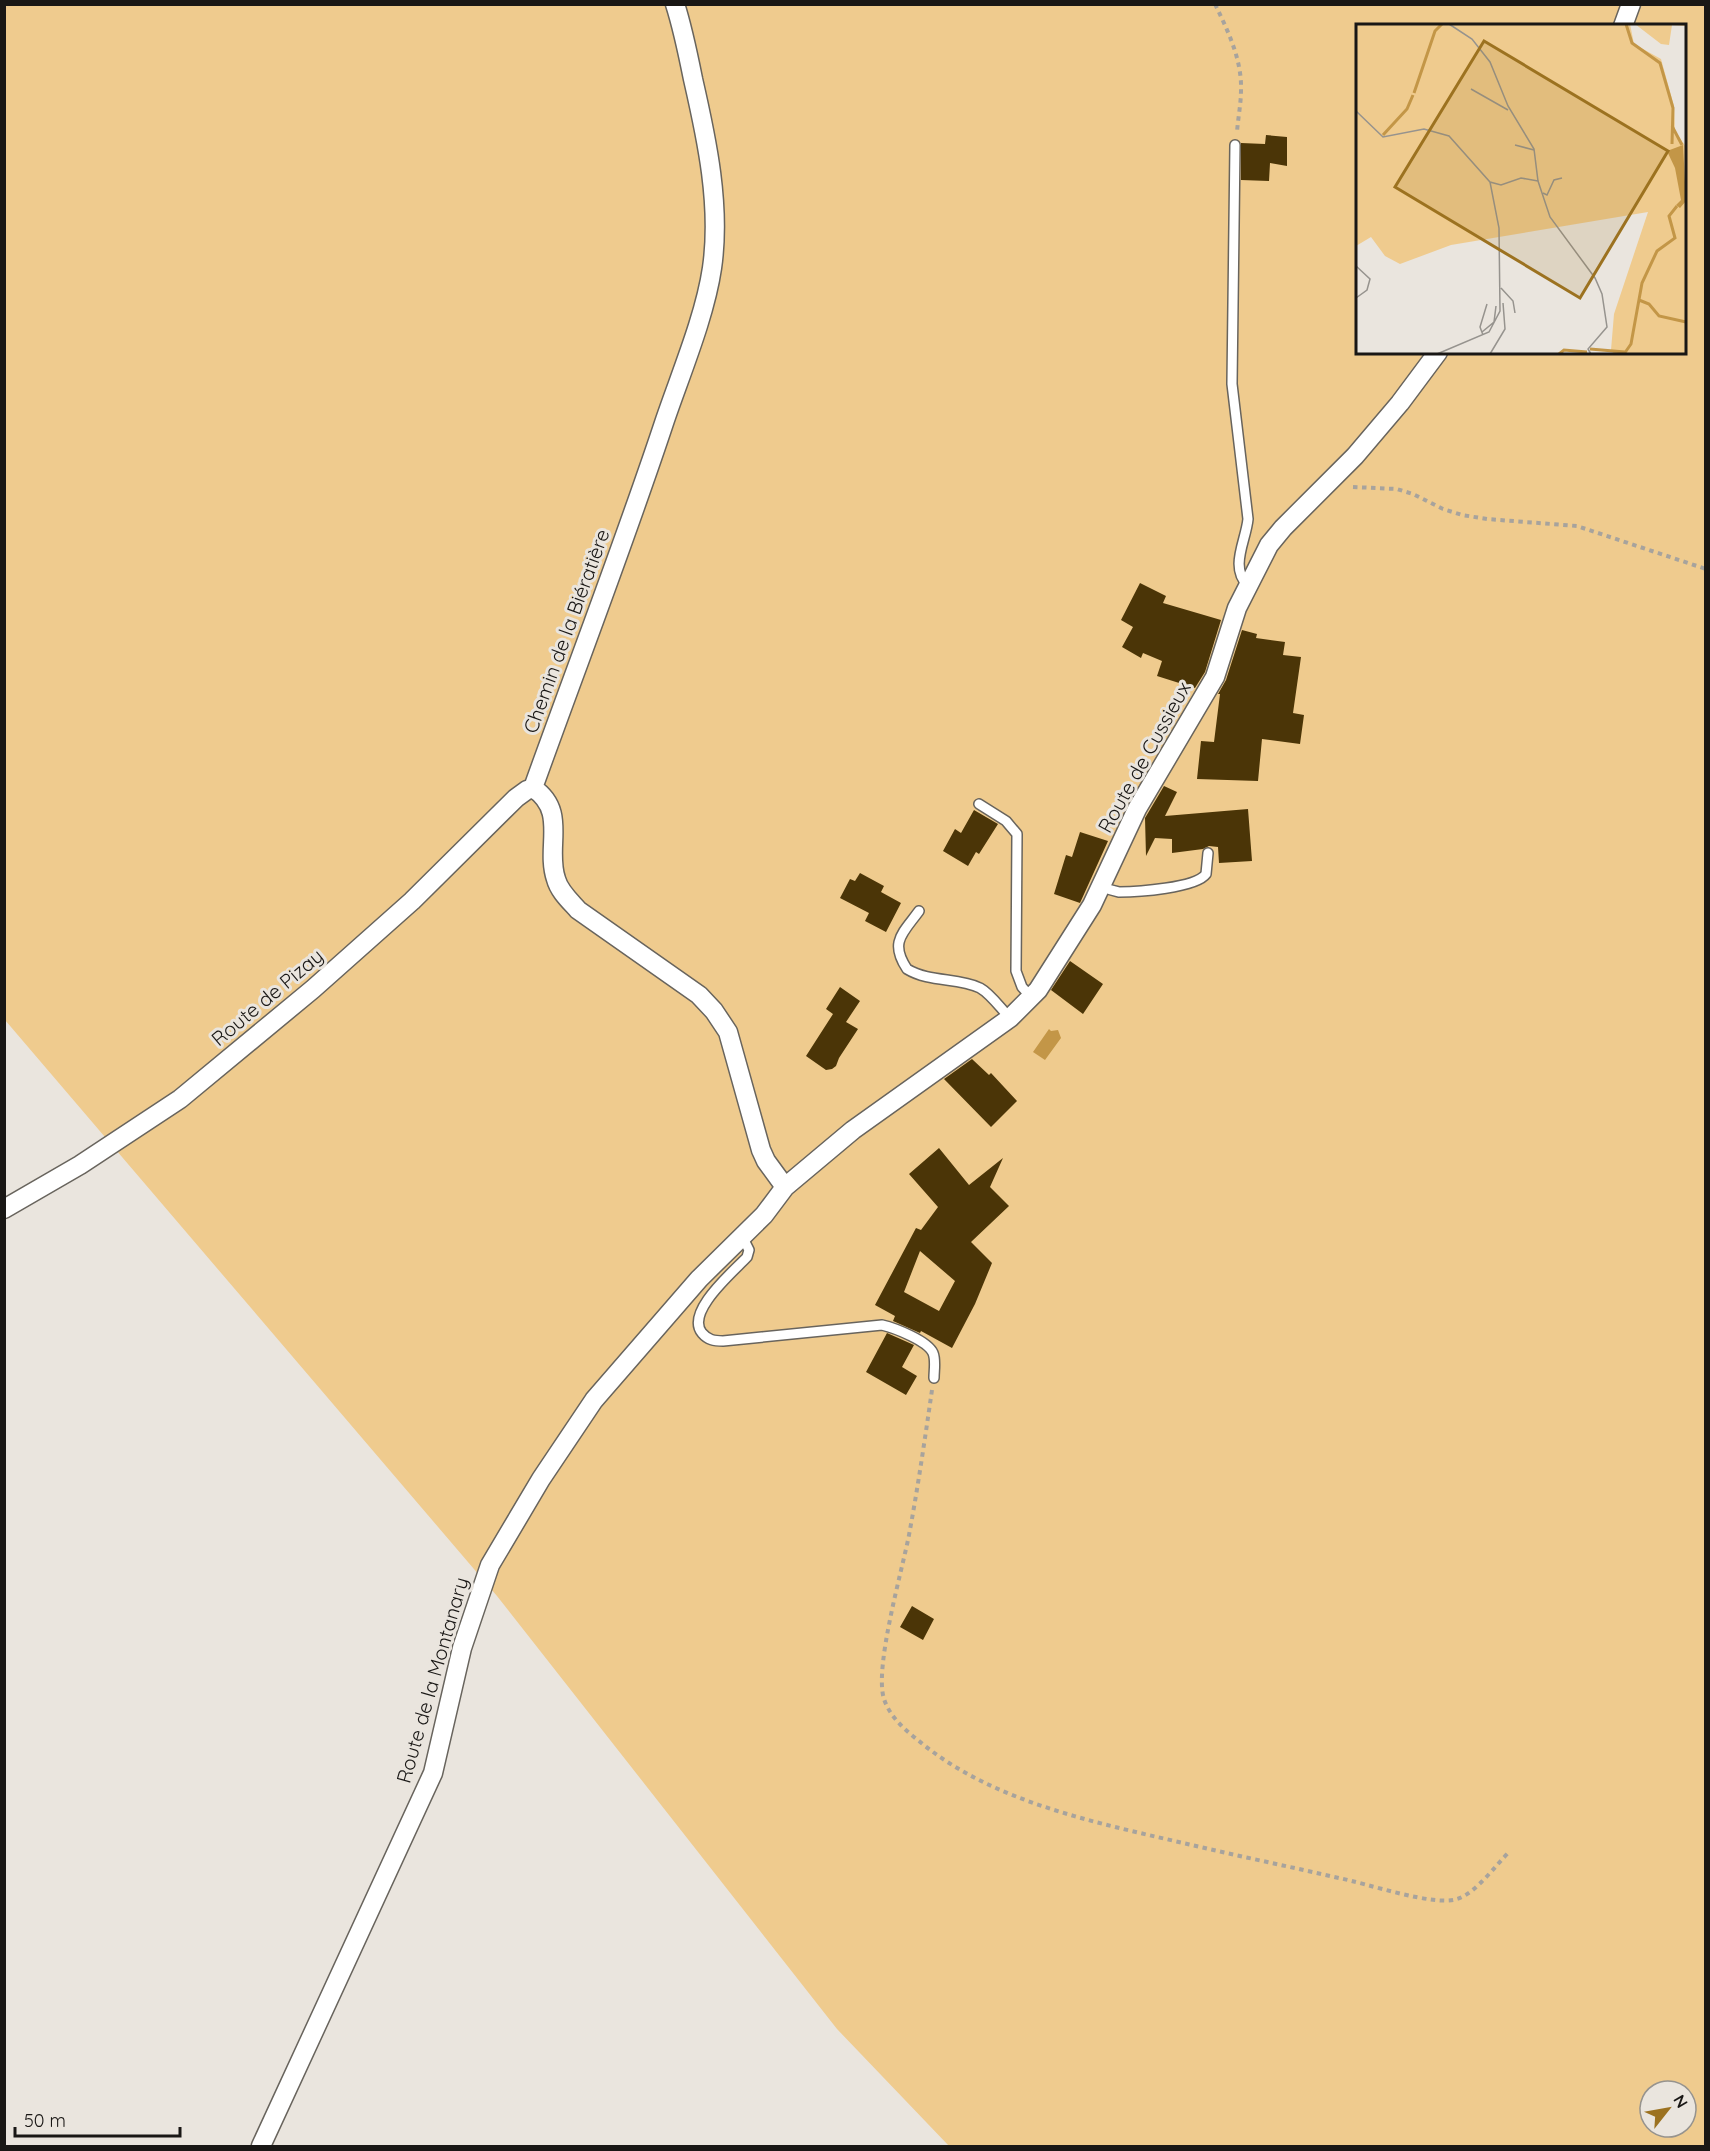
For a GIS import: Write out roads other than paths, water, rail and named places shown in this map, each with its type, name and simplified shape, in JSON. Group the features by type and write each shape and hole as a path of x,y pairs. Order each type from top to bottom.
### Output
{"street":[{"name":"Chemin de la Biératière","path":"533,788 654,453 702,308 712,269 715,232 703,123 675,4"},
{"path":"1624,24 1631,4"},
{"name":"Route de Cussieux","path":"785,1187 853,1130 1010,1018 1038,990 1092,905 1137,809 1215,677 1237,608 1269,545 1333,479 1400,403 1437,354"},
{"path":"533,788 544,795 550,806 554,825 553,862 556,880 564,895 578,910 699,995 714,1011 728,1032 761,1150 785,1187"},
{"name":"Route de Pizay","path":"4,1209 80,1165 180,1099 313,989 412,901 516,798 533,788"},
{"name":"Route de la Montanary","path":"261,2146 433,1773 462,1648 490,1565 541,1479 594,1400 699,1280 764,1215 785,1187"}],"lane":[{"path":"1235,145 1232,384 1248,519 1247,532 1239,555 1239,572 1242,580 1248,586"},
{"path":"980,804 1006,821 1017,834 1016,971 1022,987 1031,997"},
{"path":"1101,886 1119,892 1197,881 1206,874 1208,853"},
{"path":"919,911 898,940 898,950 907,969 930,978 974,986 983,990 1010,1018"},
{"path":"742,1236 750,1250 747,1257 702,1306 697,1319 700,1330 705,1336 713,1341 723,1341 882,1325 894,1328 927,1346 933,1352 934,1378"}]}
